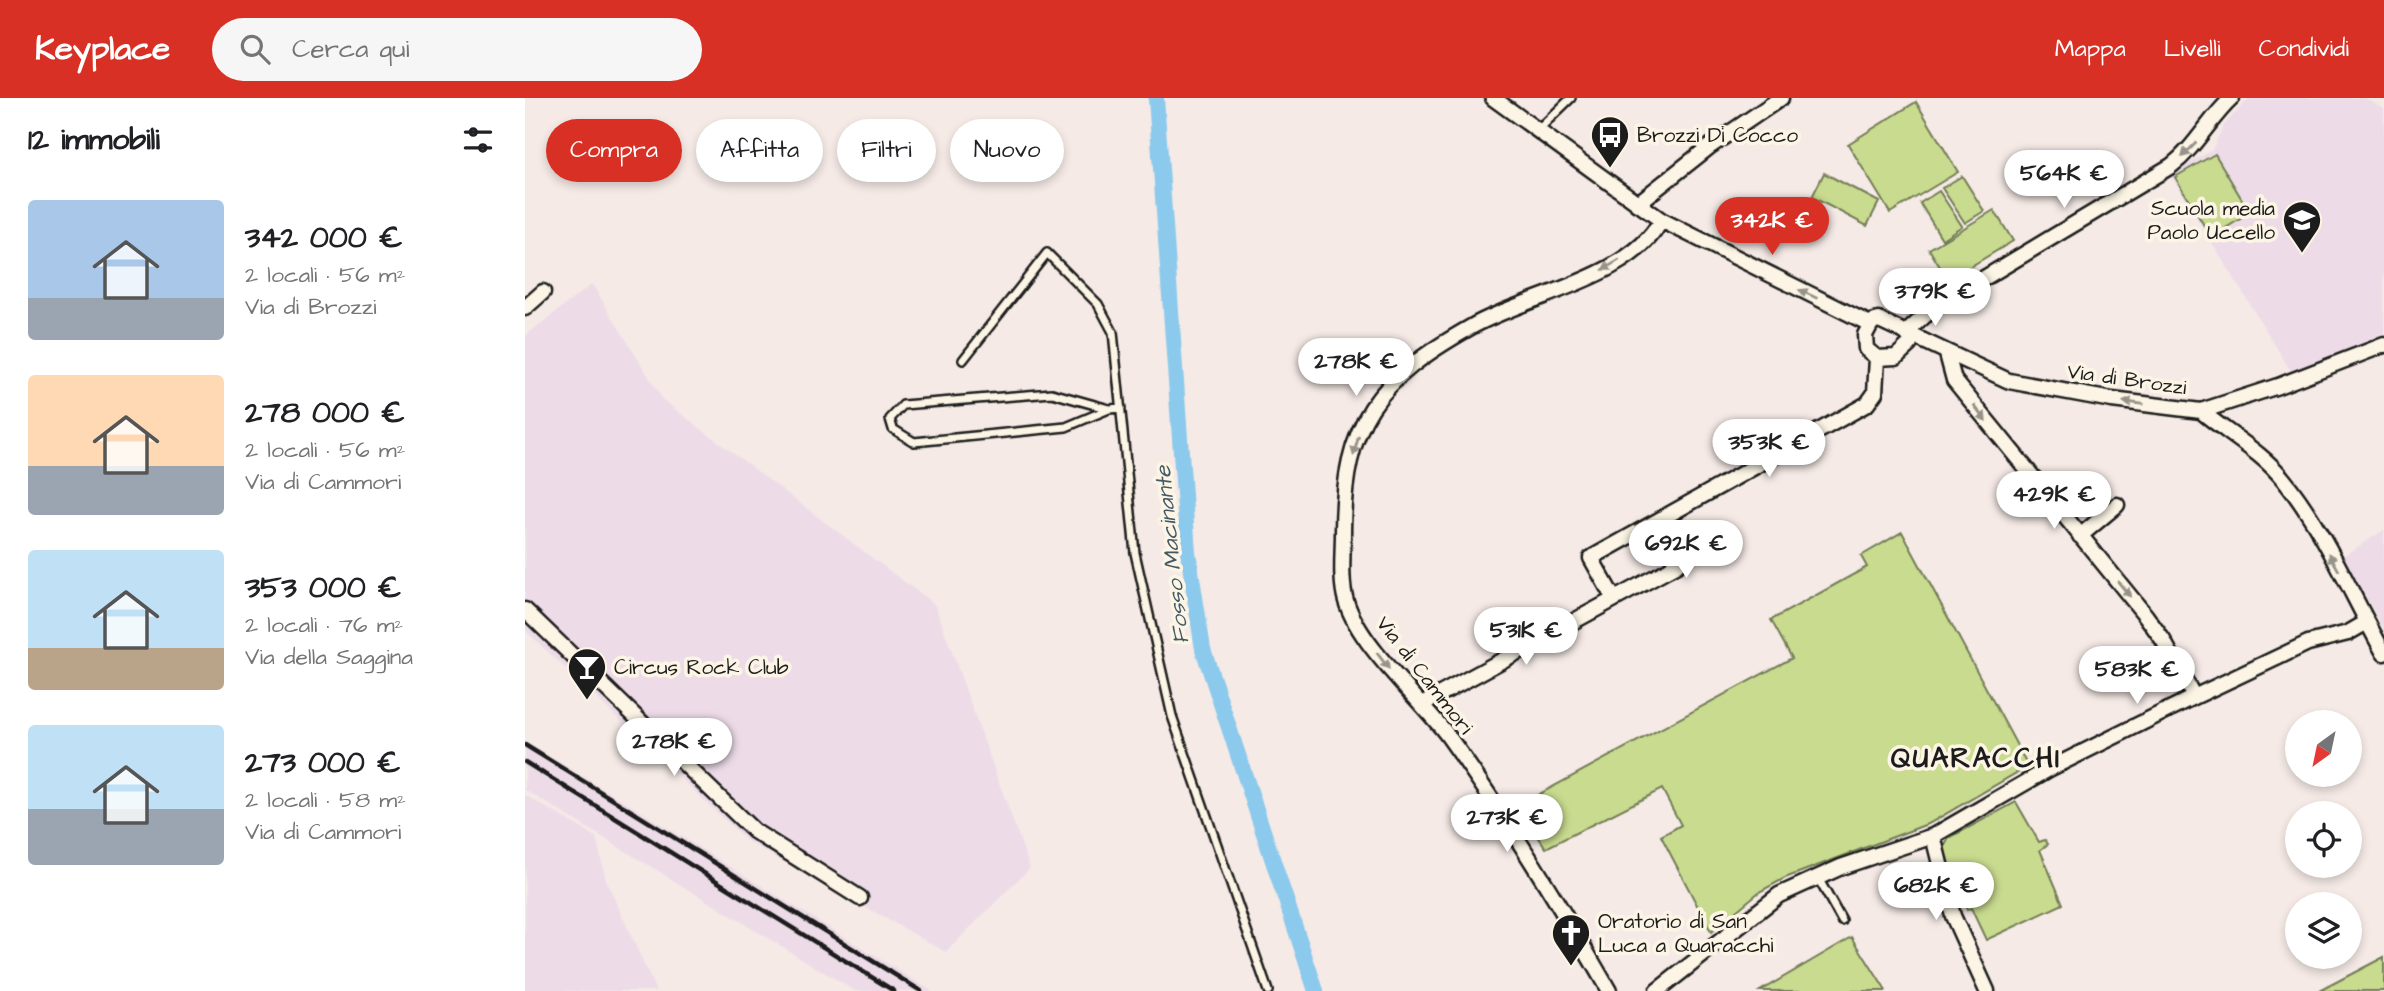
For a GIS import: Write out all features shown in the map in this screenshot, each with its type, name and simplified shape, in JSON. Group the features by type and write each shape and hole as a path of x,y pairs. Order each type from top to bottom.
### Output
{"street":[{"name":"Via di Brozzi","path":"1493,98 1661,220 1870,324 1882,321 1947,354 2024,384 2201,411 2302,377 2384,345"},
{"path":"1637,204 1709,147 1780,98"},
{"path":"1870,324 1864,342 1869,354 1889,359 1901,354 1911,340 1906,333 1931,310 2187,154 2215,115 2232,98"},
{"name":"Via di Cammori","path":"1609,991 1538,868 1448,737 1385,664 1346,601 1343,508 1356,443 1364,420 1395,377 1446,342 1486,319 1602,271 1647,242 1661,220"},
{"path":"525,308 543,292"},
{"path":"1947,354 1954,380 2155,629 2194,697"},
{"path":"1614,600 1591,558 1867,404 1875,393 1877,358"},
{"path":"2201,411 2267,461 2285,481 2384,653"},
{"path":"2080,536 2117,505"},
{"path":"1422,704 1677,565 1654,523"},
{"path":"525,610 754,831 860,898"},
{"path":"1657,991 1760,908 1818,877 1933,836 2049,769 2194,697 2308,643 2348,632 2367,622"},
{"path":"1933,836 1953,916 1987,991"}],"lane":[{"path":"1538,131 1571,98"},
{"path":"963,360 1047,253 1104,312 1113,332 1135,553 1172,716 1268,991"},
{"path":"1108,409 1052,393 903,405 890,419 893,429 914,442 1066,427 1108,409 1121,408"},
{"path":"1818,877 1842,921"}],"shaded area":[{"name":"Scuola media Paolo Uccello","path":"2249,98 2365,98 2384,108 2384,334 2292,373 2170,174 2212,150 2224,125"},
{"path":"592,284 663,400 935,605 1030,868 946,952 747,841 525,630 525,336"},
{"path":"2384,530 2384,630 2343,556"},
{"path":"525,742 932,991 855,991 525,790"},
{"path":"525,795 596,837 606,880 656,991 525,991"}],"green space":[{"path":"1916,102 1958,172 1890,213 1848,144"},
{"path":"2215,154 2250,213 2211,237 2175,177"},
{"path":"1824,173 1879,202 1867,226 1812,197"},
{"path":"1962,176 1984,211 1965,223 1942,188"},
{"path":"1939,191 1962,226 1942,239 1920,203"},
{"path":"1994,210 2013,241 1948,280 1929,249"},
{"path":"1902,532 2028,766 1930,823 1785,878 1759,892 1711,932 1661,836 1681,825 1662,789 1546,848 1517,806 1792,658 1771,620 1867,567 1861,556"},
{"path":"2016,802 2039,842 2045,840 2048,844 2040,850 2063,904 1986,940 1971,908 1967,910 1951,873 1948,875 1942,851 1949,838"},
{"path":"1852,937 1886,991 1760,991"},
{"path":"2384,957 2384,991 2319,991 2362,969"}],"waterway":[{"name":"Fosso Macinante","path":"1156,98 1188,552 1203,649 1316,991"}],"railway":[{"path":"525,745 921,991"},
{"path":"525,762 894,991"}],"place":[{"name":"Brozzi Di Cocco","path":"1610,169"},
{"name":"Scuola media Paolo Uccello","path":"2302,254"},
{"name":"Circus Rock Club","path":"587,701"},
{"name":"Oratorio di San Luca a Quaracchi","path":"1571,967"}],"district":[{"name":"QUARACCHI","path":"1976,757"}]}
